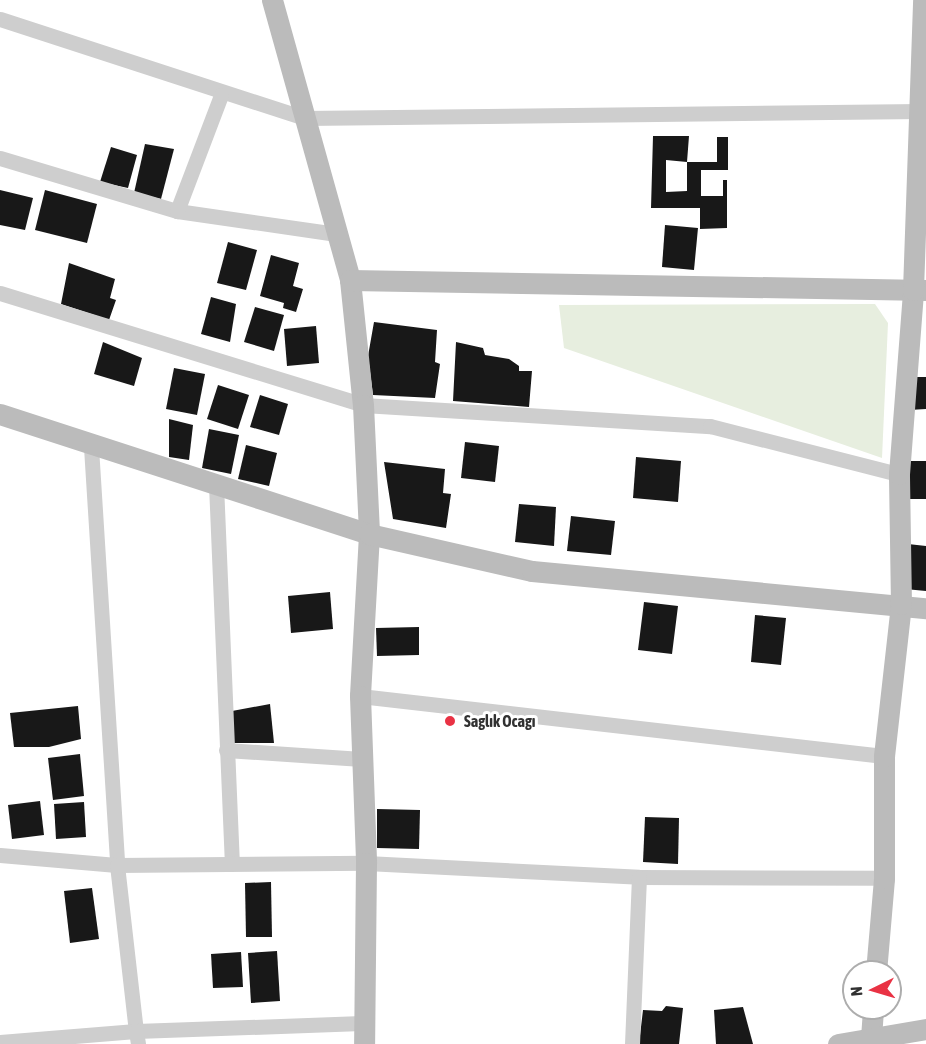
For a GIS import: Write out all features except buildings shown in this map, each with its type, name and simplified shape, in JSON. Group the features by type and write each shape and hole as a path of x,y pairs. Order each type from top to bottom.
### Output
{"street":[{"path":"0,1042 363,1034 366,863 360,696 369,534 363,405 350,279 272,0"},
{"path":"877,960 884,878 885,756 901,604 899,474 919,290 923,0"},
{"path":"0,19 221,94 304,118 921,111"},
{"path":"177,211 221,94"},
{"path":"0,158 177,211 336,234"},
{"path":"350,279 919,290"},
{"path":"0,293 363,405 710,426 899,474"},
{"path":"0,414 91,447 216,484 369,534 532,571 926,608"},
{"path":"91,447 117,865 137,1038"},
{"path":"216,484 232,864"},
{"path":"360,696 885,756"},
{"path":"226,750 362,759"},
{"path":"0,855 117,865 366,863 639,877 884,878"},
{"path":"632,1044 639,877"},
{"path":"871,1038 872,1020"},
{"path":"838,1044 926,1029"}],"green space":[{"path":"875,304 888,323 882,458 564,348 559,305"}],"place":[{"name":"Saglık Ocagı","path":"450,721"}]}
